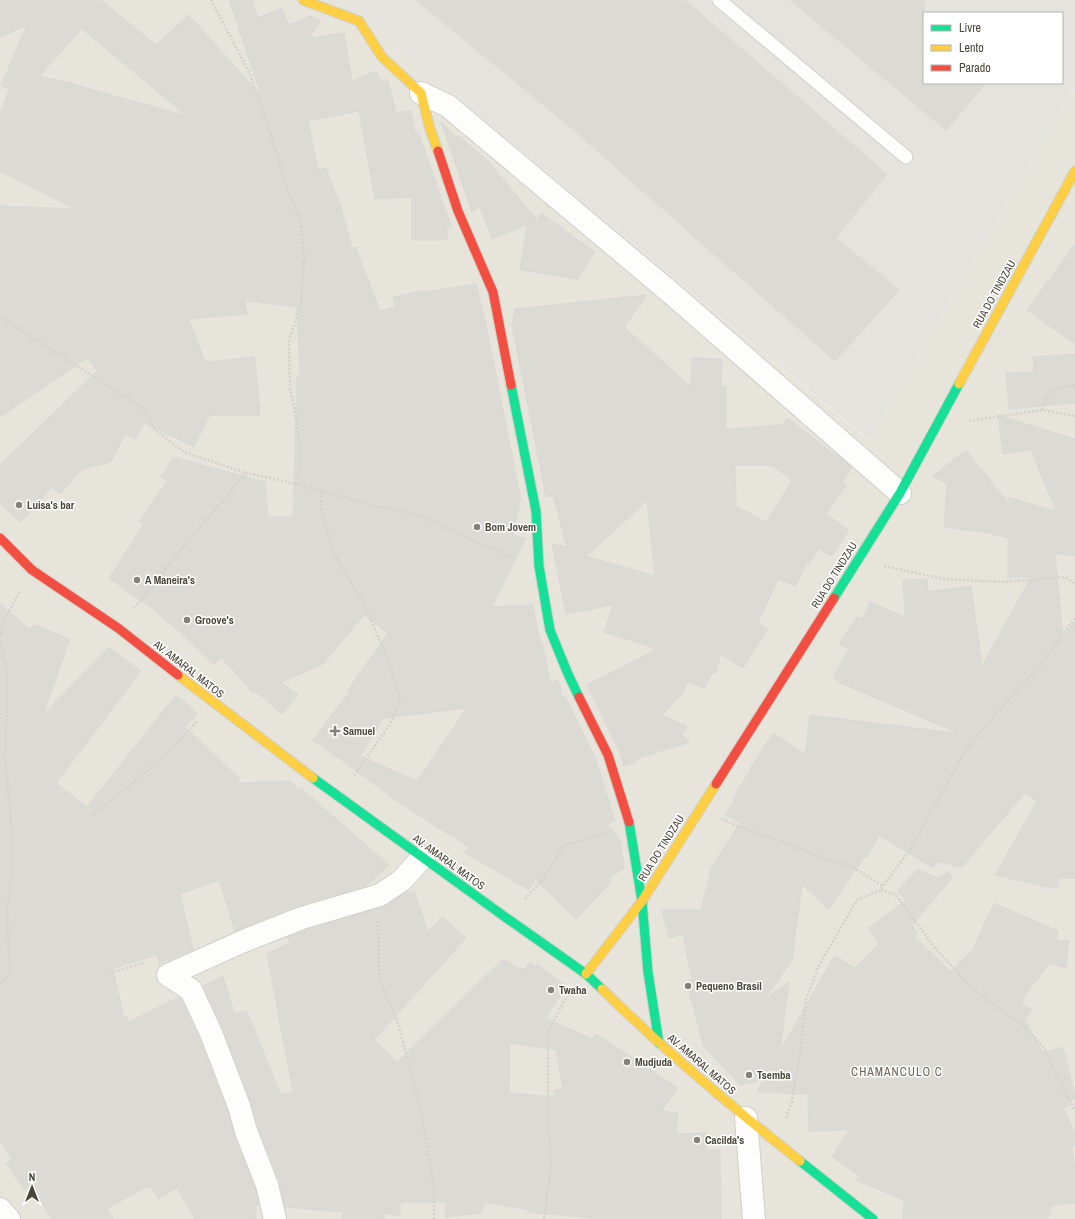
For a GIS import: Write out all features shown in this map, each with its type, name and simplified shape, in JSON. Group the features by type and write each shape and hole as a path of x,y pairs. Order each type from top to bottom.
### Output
{"street":[{"path":"303,0 359,21 382,57 421,93 448,106 454,111 671,293 900,493"},
{"path":"421,93 430,129 458,211 493,292 536,511 539,566 550,630 568,674 608,755 630,826 642,901 648,972 660,1043"},
{"name":"RUA DO TINDZAU","path":"583,972 642,901 900,493 1075,171"},
{"name":"AV. AMARAL MATOS","path":"0,538 32,570 118,628 212,702 339,797 583,972 631,1018 746,1118 873,1219"},
{"path":"168,975 246,940 302,918 380,895 402,880 423,857"},
{"path":"168,975 191,990 211,1033 267,1185 274,1219"},
{"path":"746,1118 754,1219"},
{"path":"0,1209 9,1219"}],"lane":[{"path":"719,0 906,157"}],"path":[{"path":"211,0 249,72 286,184 301,224 304,258 301,304 289,340 290,389 297,420 301,464 296,484"},
{"path":"0,317 143,408 154,429 184,452 246,473 260,475 321,492 409,513 439,524 505,554 539,566"},
{"path":"1042,410 1051,389 1075,385"},
{"path":"936,426 1042,410 1075,416"},
{"path":"118,628 169,564 246,473"},
{"path":"321,492 321,508 332,549 346,576 364,602 391,668 400,701 390,724 339,797"},
{"path":"879,565 944,579 1002,582 1066,577 1075,584"},
{"path":"0,626 32,570"},
{"path":"777,1143 792,1101 802,1048 806,999 818,967 857,900 881,890 909,851 969,745 993,716 1042,663 1075,618"},
{"path":"0,983 10,976 8,912 11,879 11,818 5,758 8,709 7,676 0,637 3,622"},
{"path":"91,816 148,771 190,730 212,702"},
{"path":"700,808 732,824 781,841 823,858 851,866 884,886"},
{"path":"508,919 542,880 565,845 630,826"},
{"path":"881,890 896,895 935,948 975,991 1026,1027 1044,1048 1075,1111"},
{"path":"380,895 378,922 379,976 398,1024 412,1074 423,1123 434,1190 434,1219"},
{"path":"107,974 153,960 168,975"},
{"path":"544,1219 551,1167 548,1120 548,1032 583,972"}],"shaded area":[{"path":"0,0 352,0 401,51 868,440 1075,88 1075,1219 0,1219"},
{"path":"352,0 1075,0 1075,88 869,440 401,51"}],"building":[{"path":"0,0 101,0 156,45 189,15 261,95 229,0 252,0 258,18 282,8 289,25 310,16 321,20 309,38 344,33 352,81 376,71 381,82 388,81 396,113 411,110 415,133 418,131 451,226 447,228 447,240 412,240 412,197 375,199 359,111 308,121 318,170 326,168 340,204 352,248 356,247 362,269 364,269 380,311 395,307 393,297 425,290 425,292 476,284 486,324 521,501 513,536 525,538 492,607 533,605 550,682 557,680 560,685 562,698 565,696 596,760 615,821 607,824 620,840 624,868 608,879 611,882 576,919 535,879 529,890 465,853 469,847 401,804 313,740 349,692 348,690 388,633 364,615 323,664 281,682 298,695 282,714 255,691 253,693 221,657 214,665 179,631 151,608 109,578 144,524 139,521 168,480 161,477 173,457 265,482 268,517 293,517 297,376 300,376 297,307 245,301 247,314 189,319 205,362 255,357 260,415 210,415 194,447 144,423 135,439 125,434 111,462 82,469 60,494 52,487 21,522 0,504 0,465 97,371 87,358 0,417 0,206 75,209 0,171 0,114 9,89 1,86 27,25 0,38","holes":["82,29 187,116 72,83 39,76","467,708 417,781 360,756 384,718"]},
{"path":"416,0 685,0 887,174 836,238 899,290 835,361 569,126"},
{"path":"790,0 924,0 923,84 985,84 946,130"},
{"path":"441,122 456,137 458,135 490,163 537,220 541,213 595,252 578,279 520,270 527,225 492,239 480,207 472,212"},
{"path":"1075,244 1075,344 1027,310"},
{"path":"647,295 624,327 691,387 692,358 722,359 721,386 726,386 726,429 782,425 788,418 836,456 837,454 852,468 842,482 847,485 826,514 849,530 832,556 818,549 809,565 806,563 796,586 778,579 758,623 768,629 743,668 721,654 715,674 712,673 704,688 687,682 683,693 662,715 687,727 682,735 690,742 636,759 637,762 624,766 619,750 587,685 657,649 604,632 613,605 566,614 552,544 567,547 553,496 546,497 512,325 515,309","holes":["735,465 772,465 792,481 766,522 736,506","647,501 655,576 586,556 591,552"]},
{"path":"1075,354 1075,403 1009,409 1006,373 1034,372 1033,357"},
{"path":"998,415 1075,439 1075,556 1055,553 1063,638 1075,622 1075,878 1060,878 1057,889 995,875 1037,801 1025,793 962,867 935,861 933,868 879,835 867,857 865,856 828,910 802,884 792,960 765,999 789,982 780,1051 834,956 855,968 879,944 868,928 907,900 897,892 917,869 938,878 948,872 953,877 912,925 918,933 914,936 951,972 973,949 994,903 1058,931 1056,940 1069,941 1066,968 1050,963 1021,1000 1023,1001 1022,1004 1032,1010 1025,1020 1043,1053 1063,1047 1075,1095 1075,1098 1067,1103 1069,1105 1063,1108 1075,1133 1075,1145 1072,1147 1075,1173 1075,1203 1051,1205 1050,1215 1047,1215 1048,1219 903,1219 904,1200 856,1180 859,1175 832,1157 849,1130 809,1131 808,1094 757,1092 764,1080 740,1085 704,1047 686,981 692,979 683,934 669,938 662,910 701,910 712,866 740,823 725,814 735,799 733,798 750,771 749,770 773,733 805,754 810,715 956,732 840,683 840,681 833,678 849,648 839,644 857,617 863,619 870,602 905,617 903,580 927,579 928,592 971,586 982,666 1031,577 1008,577 1008,538 989,533 944,527 947,484 933,476 966,450 1010,505 1008,497 1056,511 1031,450 1003,454"},
{"path":"0,604 29,629 35,625 70,639 43,715 109,647 141,671 56,783 87,807 176,695 197,714 185,727 240,779 237,783 290,781 299,790 301,788 310,797 311,796 389,865 366,886 297,906 235,931 219,880 180,894 193,950 159,964 157,955 113,968 124,1018 127,1017 129,1022 179,997 181,999 199,1038 227,1110 234,1136 255,1189 259,1205 256,1205 256,1219 195,1219 177,1188 158,1199 151,1186 146,1189 145,1187 107,1209 113,1219 52,1219 31,1185 25,1190 6,1163 12,1159 0,1141"},
{"path":"414,891 428,932 442,917 466,938 374,1040 397,1062 503,959 522,970 522,968 524,970 530,962 536,967 537,964 565,985 562,989 565,990 545,1018 592,1039 596,1034 678,1088 661,1111 678,1113 676,1134 706,1133 707,1150 720,1149 721,1219 592,1219 528,1212 528,1210 484,1202 482,1213 445,1217 446,1202 400,1202 400,1216 384,1213 384,1219 342,1219 343,1212 285,1207 279,1180 258,1127 251,1102 223,1029 203,986 223,976 234,1014 247,1011 281,1095 293,1092 267,954 290,943 287,937 384,907 400,896","holes":["510,1043 556,1050 563,1090 554,1090 554,1097 509,1093"]}],"traffic: fast":[{"path":"834,598 900,493 959,384"},
{"path":"511,385 536,511 539,566 550,630 579,697"},
{"path":"313,778 586,974 602,989"},
{"path":"629,822 642,901 648,972 659,1043"},
{"path":"800,1161 873,1219"}],"traffic: slow":[{"path":"303,0 359,21 382,57 421,93 430,129 438,151"},
{"path":"959,384 1075,171"},
{"path":"178,675 313,778"},
{"path":"586,974 642,901 716,784"},
{"path":"602,989 699,1078 800,1161"}],"traffic: jam":[{"path":"438,151 458,211 493,292 511,385"},
{"path":"0,538 32,570 118,628 178,675"},
{"path":"716,784 834,598"},
{"path":"579,697 608,755 629,822"}],"place":[{"name":"Luisa's bar","path":"19,505"},
{"name":"Bom Jovem","path":"477,527"},
{"name":"A Maneira's","path":"137,580"},
{"name":"Groove's","path":"187,620"},
{"name":"Samuel","path":"335,731"},
{"name":"Pequeno Brasil","path":"688,986"},
{"name":"Twaha","path":"551,990"},
{"name":"Mudjuda","path":"627,1062"},
{"name":"Tsemba","path":"749,1075"},
{"name":"Cacilda's","path":"697,1140"}],"district":[{"name":"CHAMANCULO C","path":"897,1072"}]}
